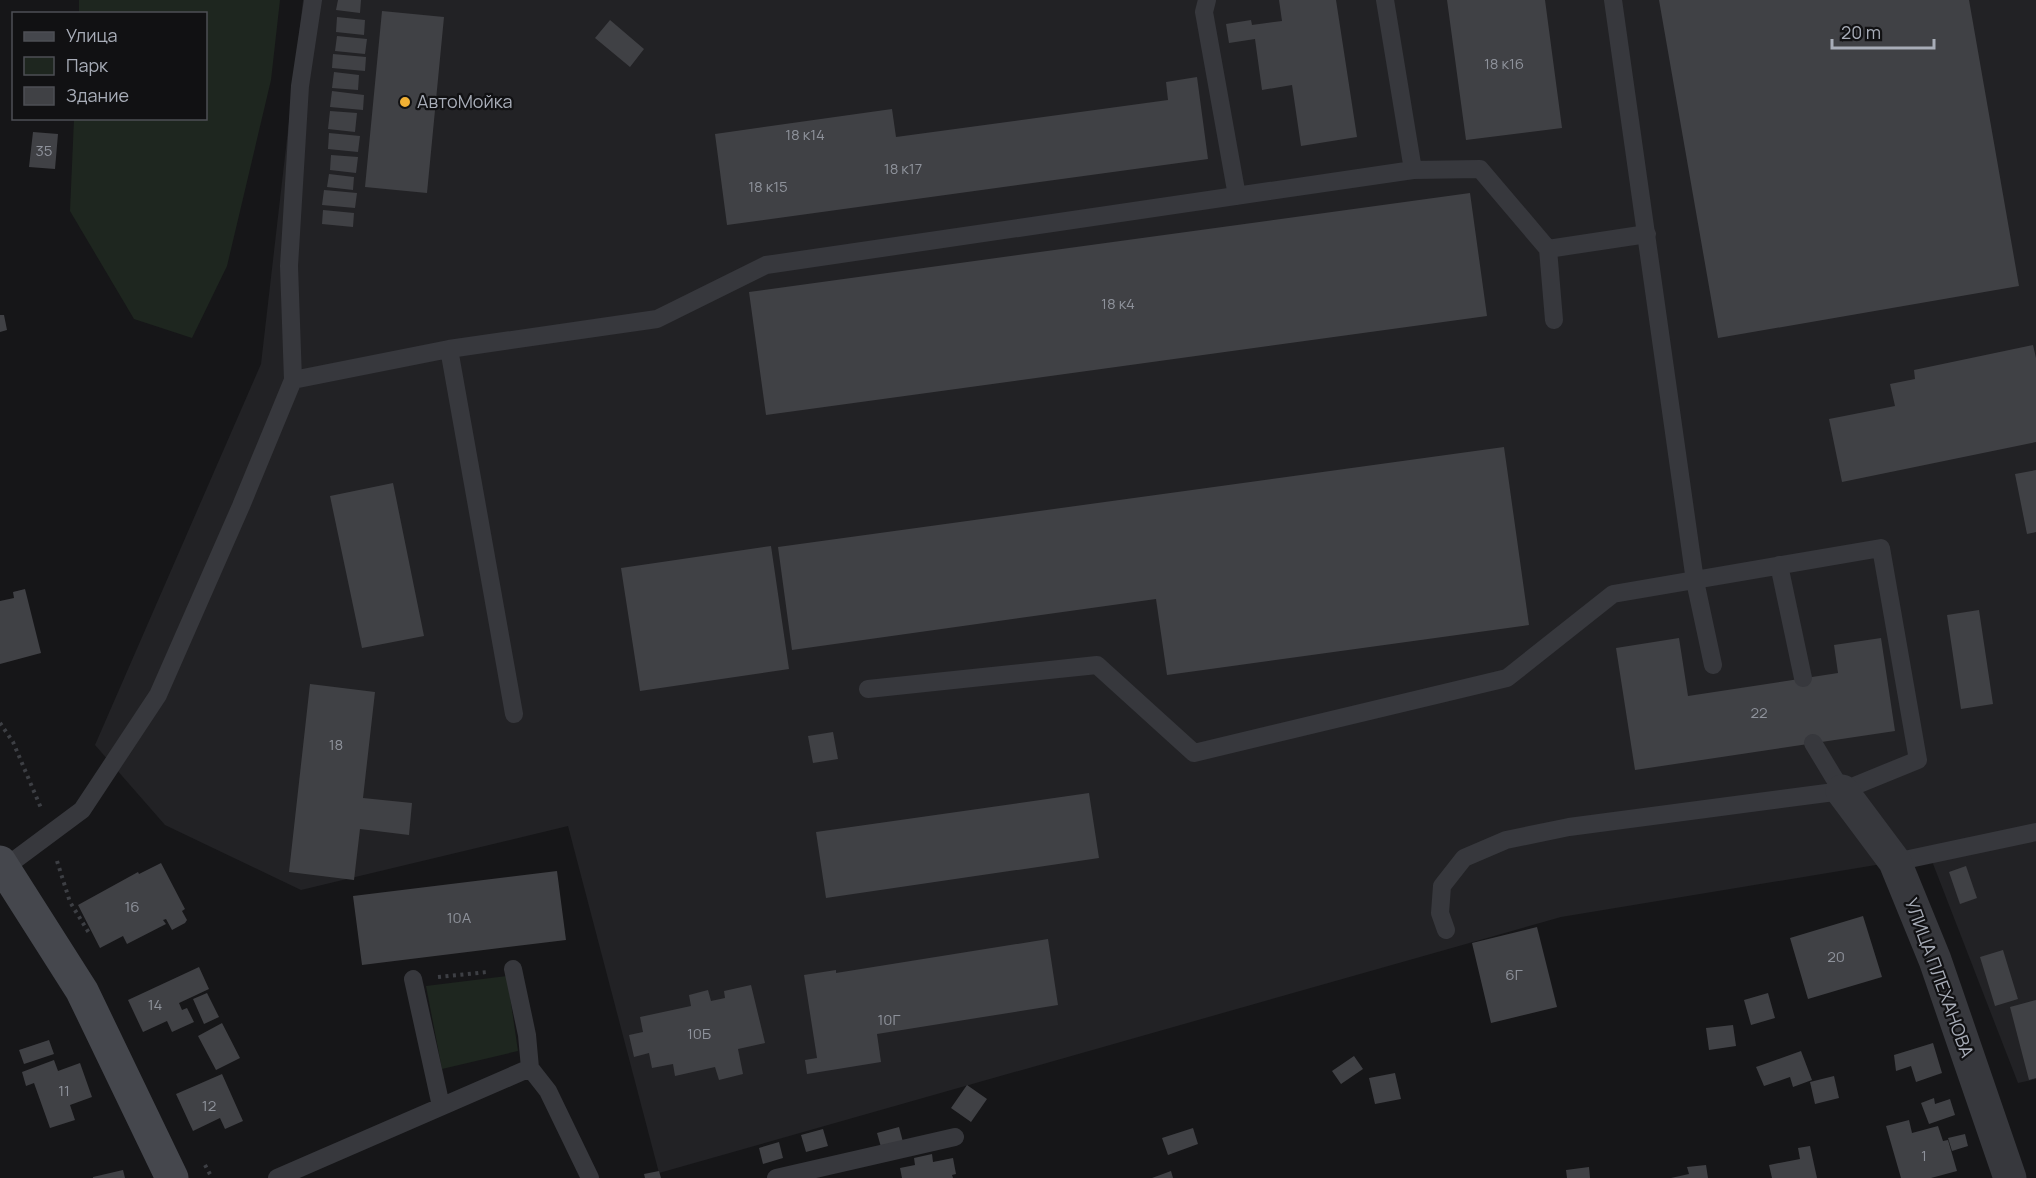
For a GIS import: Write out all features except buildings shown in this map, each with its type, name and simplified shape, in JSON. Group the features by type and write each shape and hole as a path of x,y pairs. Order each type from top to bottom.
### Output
{"street":[{"name":"УЛИЦА ПЛЕХАНОВА","path":"1842,791 1895,862 1935,960 2010,1178"},
{"path":"1,866 82,991 172,1178"}],"lane":[{"path":"1,866 82,810 158,695 241,506 293,380 289,266 300,87 313,0"},
{"path":"1207,0 1204,12 1237,196"},
{"path":"1385,0 1413,170"},
{"path":"1613,0 1695,580 1713,665"},
{"path":"293,380 449,349 657,319 766,265 1413,170 1480,169 1548,249 1554,320"},
{"path":"1548,249 1647,234"},
{"path":"449,349 514,714"},
{"path":"868,689 1097,665 1194,753 1508,678 1613,594 1881,548 1918,760 1842,791 1569,827 1506,840 1464,858 1442,886 1440,913 1446,930"},
{"path":"1779,565 1803,678"},
{"path":"1814,743 1842,791"},
{"path":"1895,862 2036,832"},
{"path":"513,969 527,1035 530,1068 548,1091 590,1178"},
{"path":"413,979 441,1106"},
{"path":"277,1178 530,1068"},
{"path":"776,1178 955,1137"}],"path":[{"path":"0,723 13,741 39,800 70,902 94,942"},
{"path":"413,979 513,969"},
{"path":"201,1157 212,1178"}],"shaded area":[{"path":"303,0 2036,0 2036,1079 2018,1083 1930,856 1561,917 659,1173 568,826 301,890 165,825 95,745 261,364"}],"green space":[{"path":"79,0 280,0 271,80 227,266 192,338 134,319 70,211 74,120 207,120 207,12 79,12"},
{"path":"507,976 518,1051 442,1069 426,986"}],"place":[{"name":"АвтоМойка","path":"405,102"}]}
